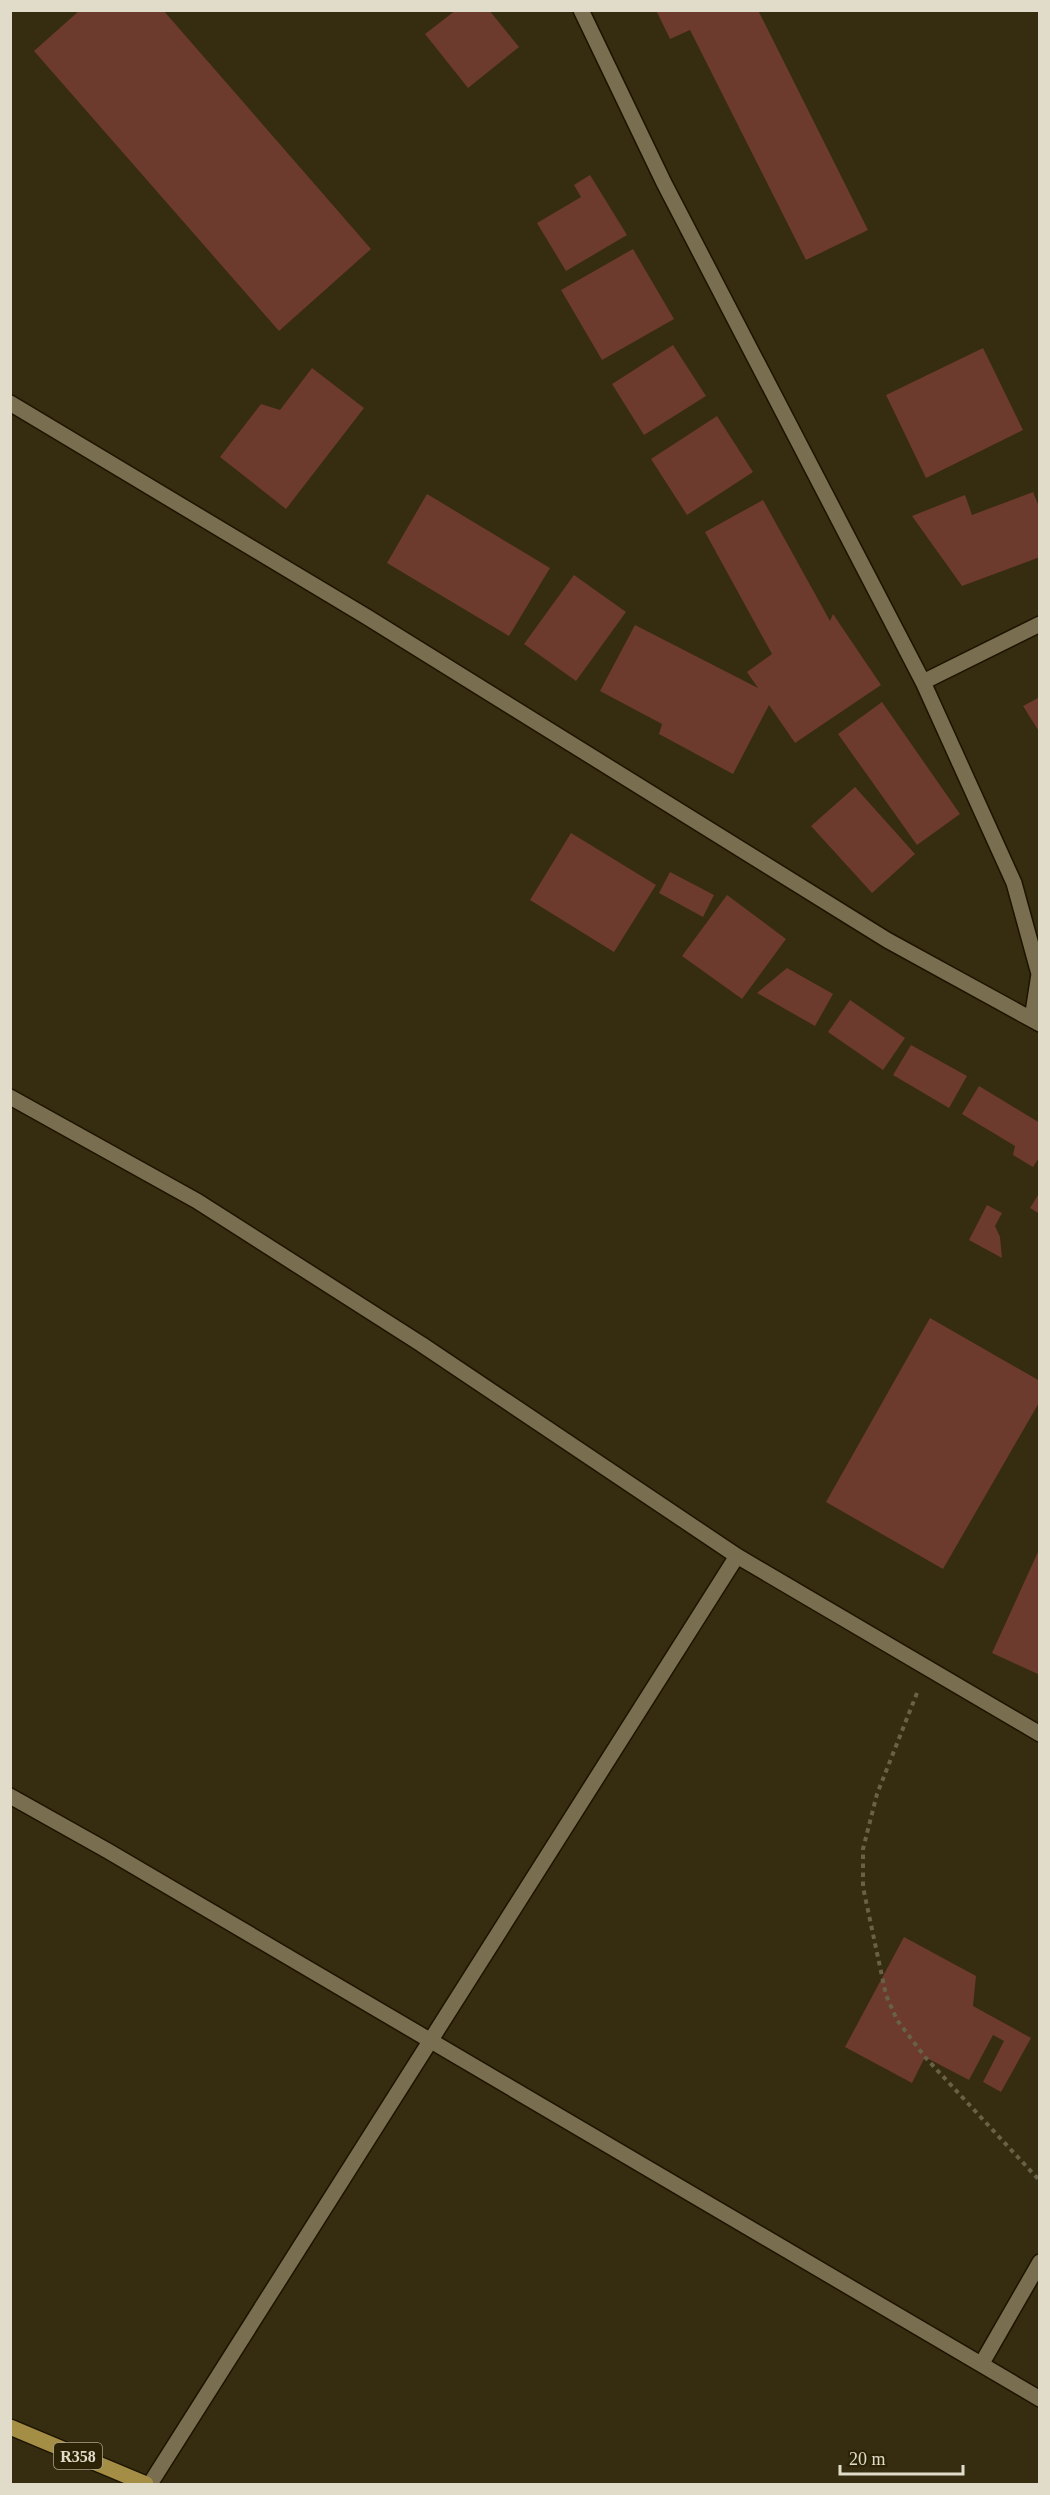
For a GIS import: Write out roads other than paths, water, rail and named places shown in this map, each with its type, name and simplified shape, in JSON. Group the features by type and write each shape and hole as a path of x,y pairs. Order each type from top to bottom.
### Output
{"main road":[{"name":"R358","path":"10,2427 148,2484"}],"street":[{"path":"10,403 367,616 887,940 1036,1021 1039,974 1014,883 923,682 664,183 581,10"},
{"path":"923,682 1040,624"},
{"path":"10,1097 197,1201 421,1344 737,1556 1040,1734"},
{"path":"148,2484 737,1556"},
{"path":"10,1796 1040,2399"},
{"path":"982,2364 1040,2262"}]}
